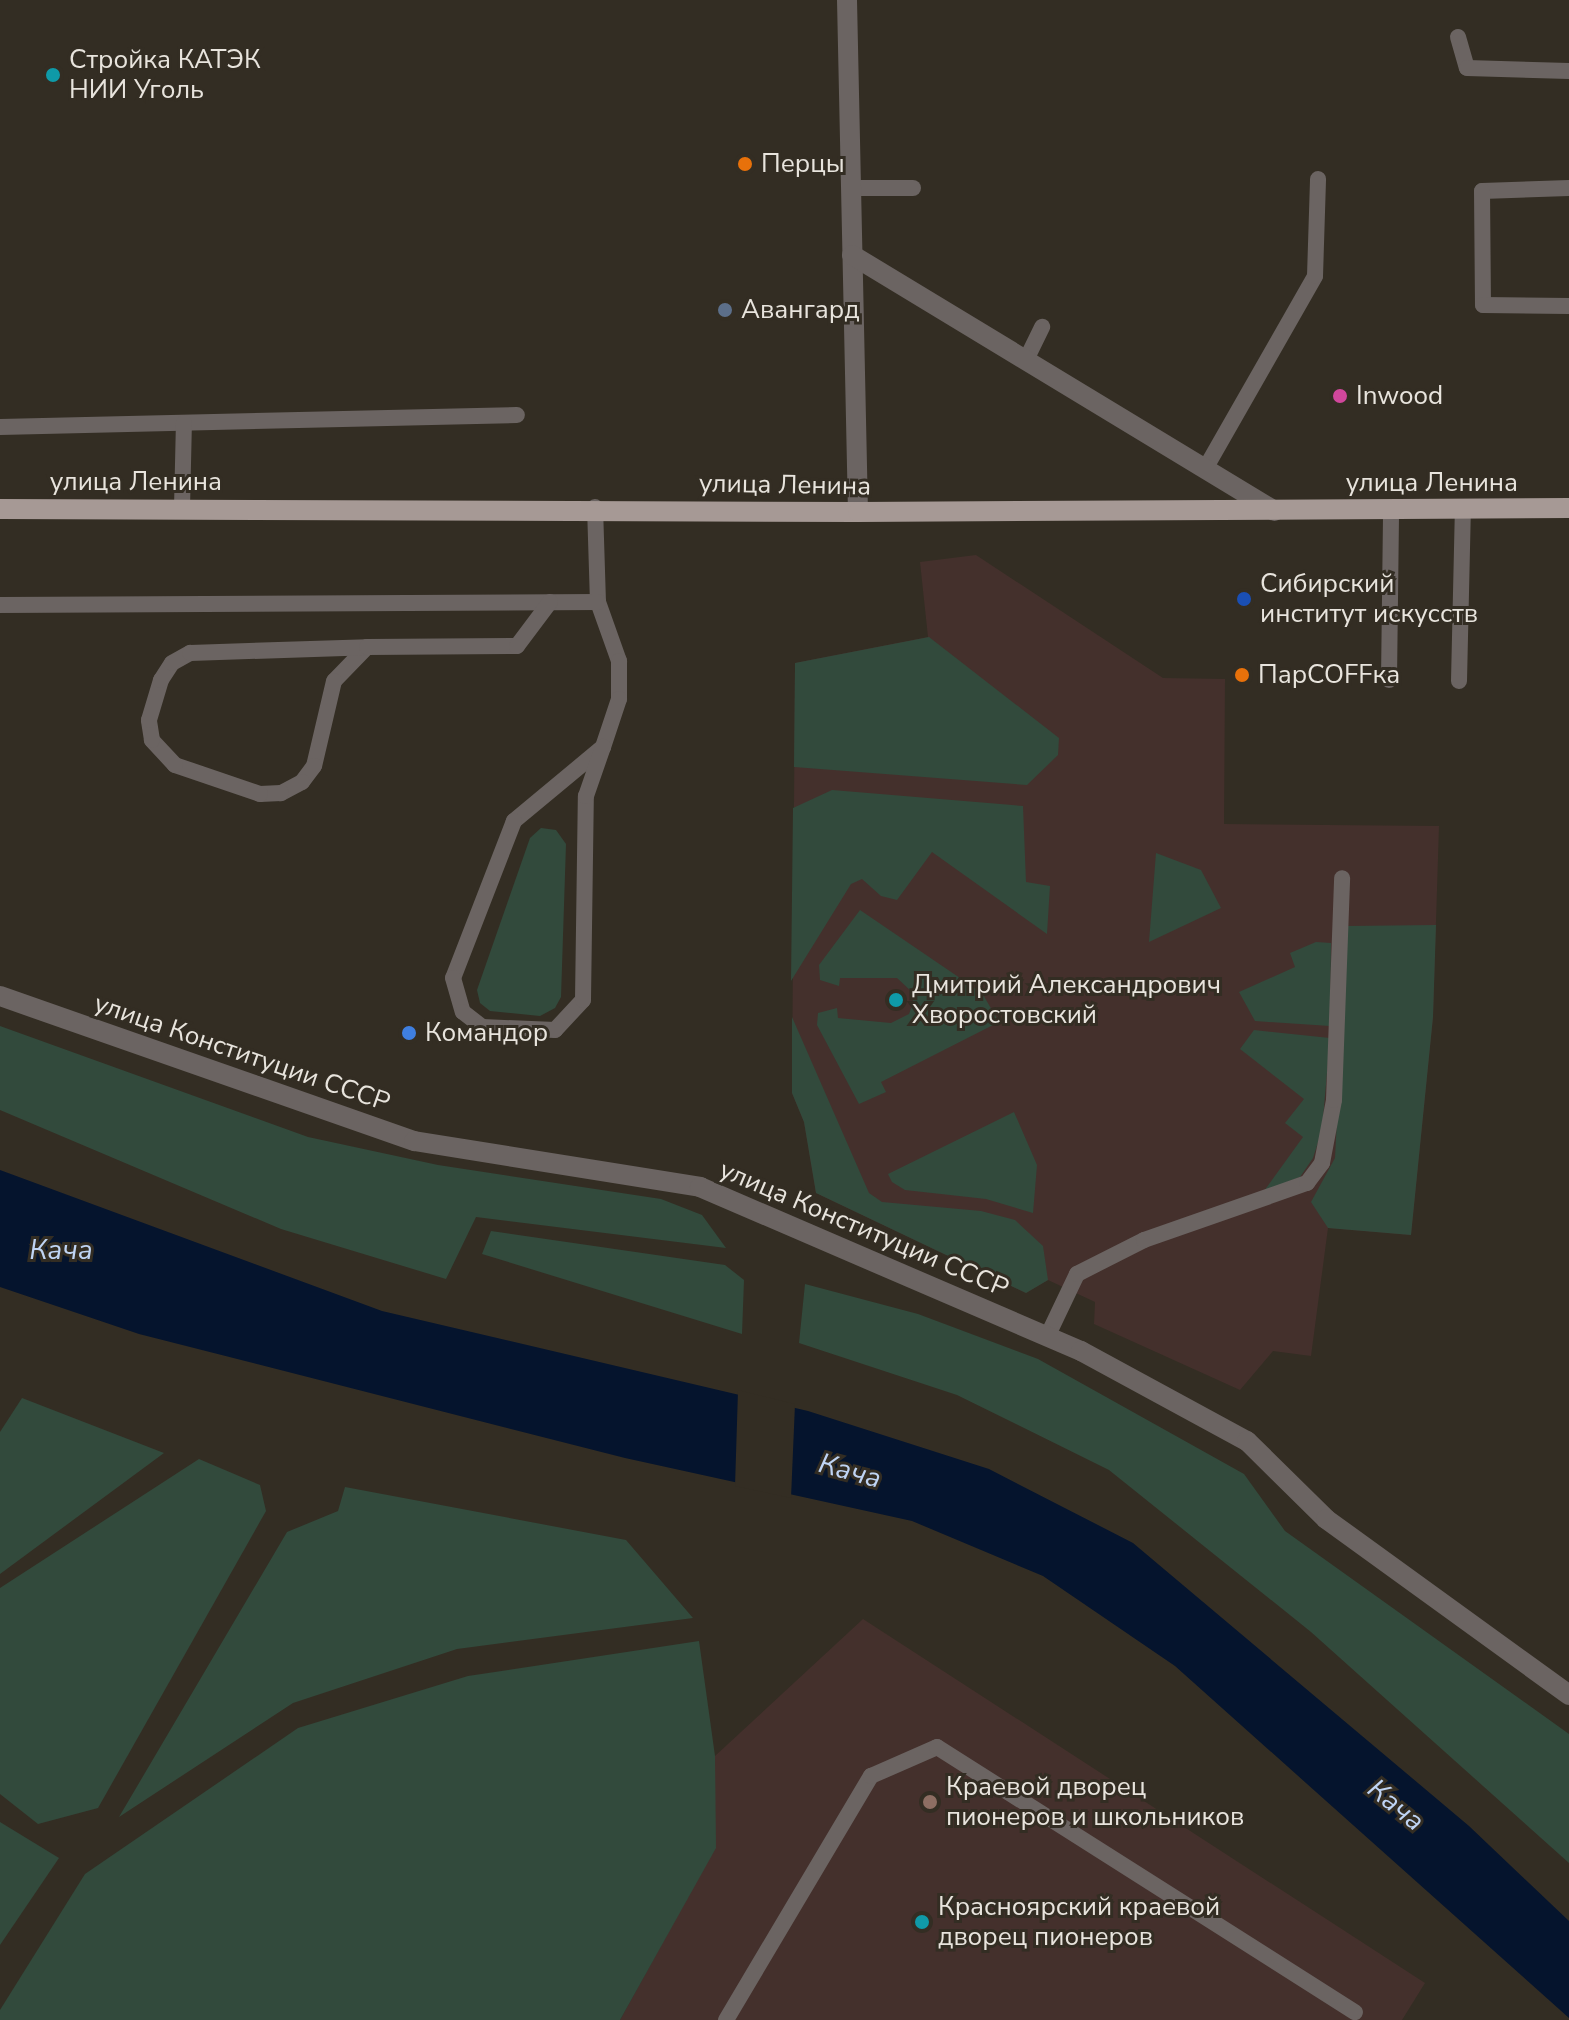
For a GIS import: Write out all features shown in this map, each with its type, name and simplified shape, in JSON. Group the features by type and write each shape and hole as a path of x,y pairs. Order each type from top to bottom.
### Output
{"main road":[{"name":"улица Ленина","path":"0,509 595,507 858,512 1569,508"}],"street":[{"path":"847,0 858,512"},
{"path":"852,255 1275,511"},
{"name":"улица Конституции СССР","path":"0,996 414,1141 700,1187 1047,1337 1247,1441 1326,1519 1569,1695"}],"lane":[{"path":"1458,37 1467,68 1569,71"},
{"path":"1205,469 1315,276 1318,179"},
{"path":"851,188 913,188"},
{"path":"1569,188 1482,191 1482,206 1483,305 1569,306"},
{"path":"1026,360 1042,327"},
{"path":"0,427 517,415"},
{"path":"182,508 184,423"},
{"path":"595,507 598,602 619,661 619,699 603,747 586,796 583,1000 555,1030 482,1027 463,1012 453,978 514,821 603,747"},
{"path":"1389,680 1391,509"},
{"path":"1459,681 1463,509"},
{"path":"367,647 334,681 314,766 302,782 281,793 260,794 175,765 152,740 149,720 161,680 172,663 190,653 367,647 517,646 550,602"},
{"path":"0,605 598,602"},
{"path":"1047,1337 1077,1274 1144,1240 1307,1183 1322,1163 1334,1100 1342,878"},
{"path":"726,2020 871,1776 937,1747 1355,2012"}],"shaded area":[{"path":"976,555 1163,678 1225,679 1224,824 1439,826 1433,1017 1411,1235 1328,1228 1311,1356 1273,1351 1240,1390 1094,1324 1095,1302 1048,1280 1026,1293 816,1193 804,1122 792,1093 795,663 928,637 920,562"},
{"name":"Краевой дворец пионеров и школьников","path":"863,1619 1425,1983 1402,2020 620,2020 715,1848 715,1756"}],"green space":[{"path":"929,637 1059,738 1058,755 1027,785 794,767 795,663"},
{"path":"832,790 1023,806 1026,882 1050,886 1047,934 932,852 897,900 881,896 862,879 851,884 791,981 793,808"},
{"path":"541,828 556,830 566,844 561,997 555,1008 540,1016 490,1011 480,1003 477,990 530,838"},
{"path":"1156,853 1201,870 1221,908 1149,942"},
{"path":"860,910 982,993 999,1022 881,1082 886,1092 859,1104 817,1025 818,1013 837,1008 838,1018 891,1023 909,1014 913,1003 912,992 897,978 840,978 839,986 820,980 819,965"},
{"path":"1436,925 1433,1017 1411,1235 1328,1228 1311,1202 1335,1158 1347,926"},
{"path":"1316,942 1331,943 1330,1026 1255,1021 1239,992 1295,967 1290,953"},
{"path":"792,1017 869,1193 882,1202 981,1211 1015,1220 1043,1246 1048,1280 1026,1293 816,1193 804,1122 792,1093"},
{"path":"0,1026 308,1137 438,1165 661,1199 702,1215 726,1248 476,1217 446,1279 281,1229 0,1110"},
{"path":"1254,1030 1330,1038 1322,1130 1313,1158 1300,1177 1264,1191 1303,1137 1285,1123 1304,1099 1240,1049"},
{"path":"1014,1112 1037,1165 1033,1213 986,1199 905,1190 892,1182 888,1174"},
{"path":"491,1231 725,1265 744,1280 742,1334 482,1254"},
{"path":"805,1284 918,1314 1038,1359 1244,1474 1285,1531 1569,1734 1569,1863 1311,1632 1109,1470 957,1395 799,1343"},
{"path":"22,1398 164,1453 0,1574 0,1432"},
{"path":"199,1459 260,1485 266,1511 98,1808 38,1824 0,1794 0,1588"},
{"path":"345,1487 626,1540 693,1618 457,1649 293,1703 119,1817 287,1532 338,1511"},
{"path":"699,1641 715,1756 716,1848 620,2020 0,2020 0,2010 85,1874 298,1728 468,1676"},
{"path":"0,1822 59,1858 0,1945"}],"water":[{"name":"Кача","path":"0,1170 382,1311 808,1411 989,1469 1133,1543 1469,1826 1569,1921 1569,2018 1175,1666 1043,1576 912,1521 625,1458 139,1334 0,1287"}],"pier":[{"path":"738,1390 795,1404 791,1498 735,1486"}],"place":[{"name":"Стройка КАТЭК НИИ Уголь","path":"53,75"},
{"name":"Перцы","path":"745,164"},
{"name":"Авангард","path":"725,310"},
{"name":"Inwood","path":"1340,396"},
{"name":"Сибирский институт искусств","path":"1244,599"},
{"name":"ПарCOFFка","path":"1242,675"},
{"name":"Дмитрий Александрович Хворостовский","path":"896,1000"},
{"name":"Командор","path":"409,1033"},
{"name":"Краевой дворец пионеров и школьников","path":"930,1802"},
{"name":"Красноярский краевой дворец пионеров","path":"922,1922"}]}
